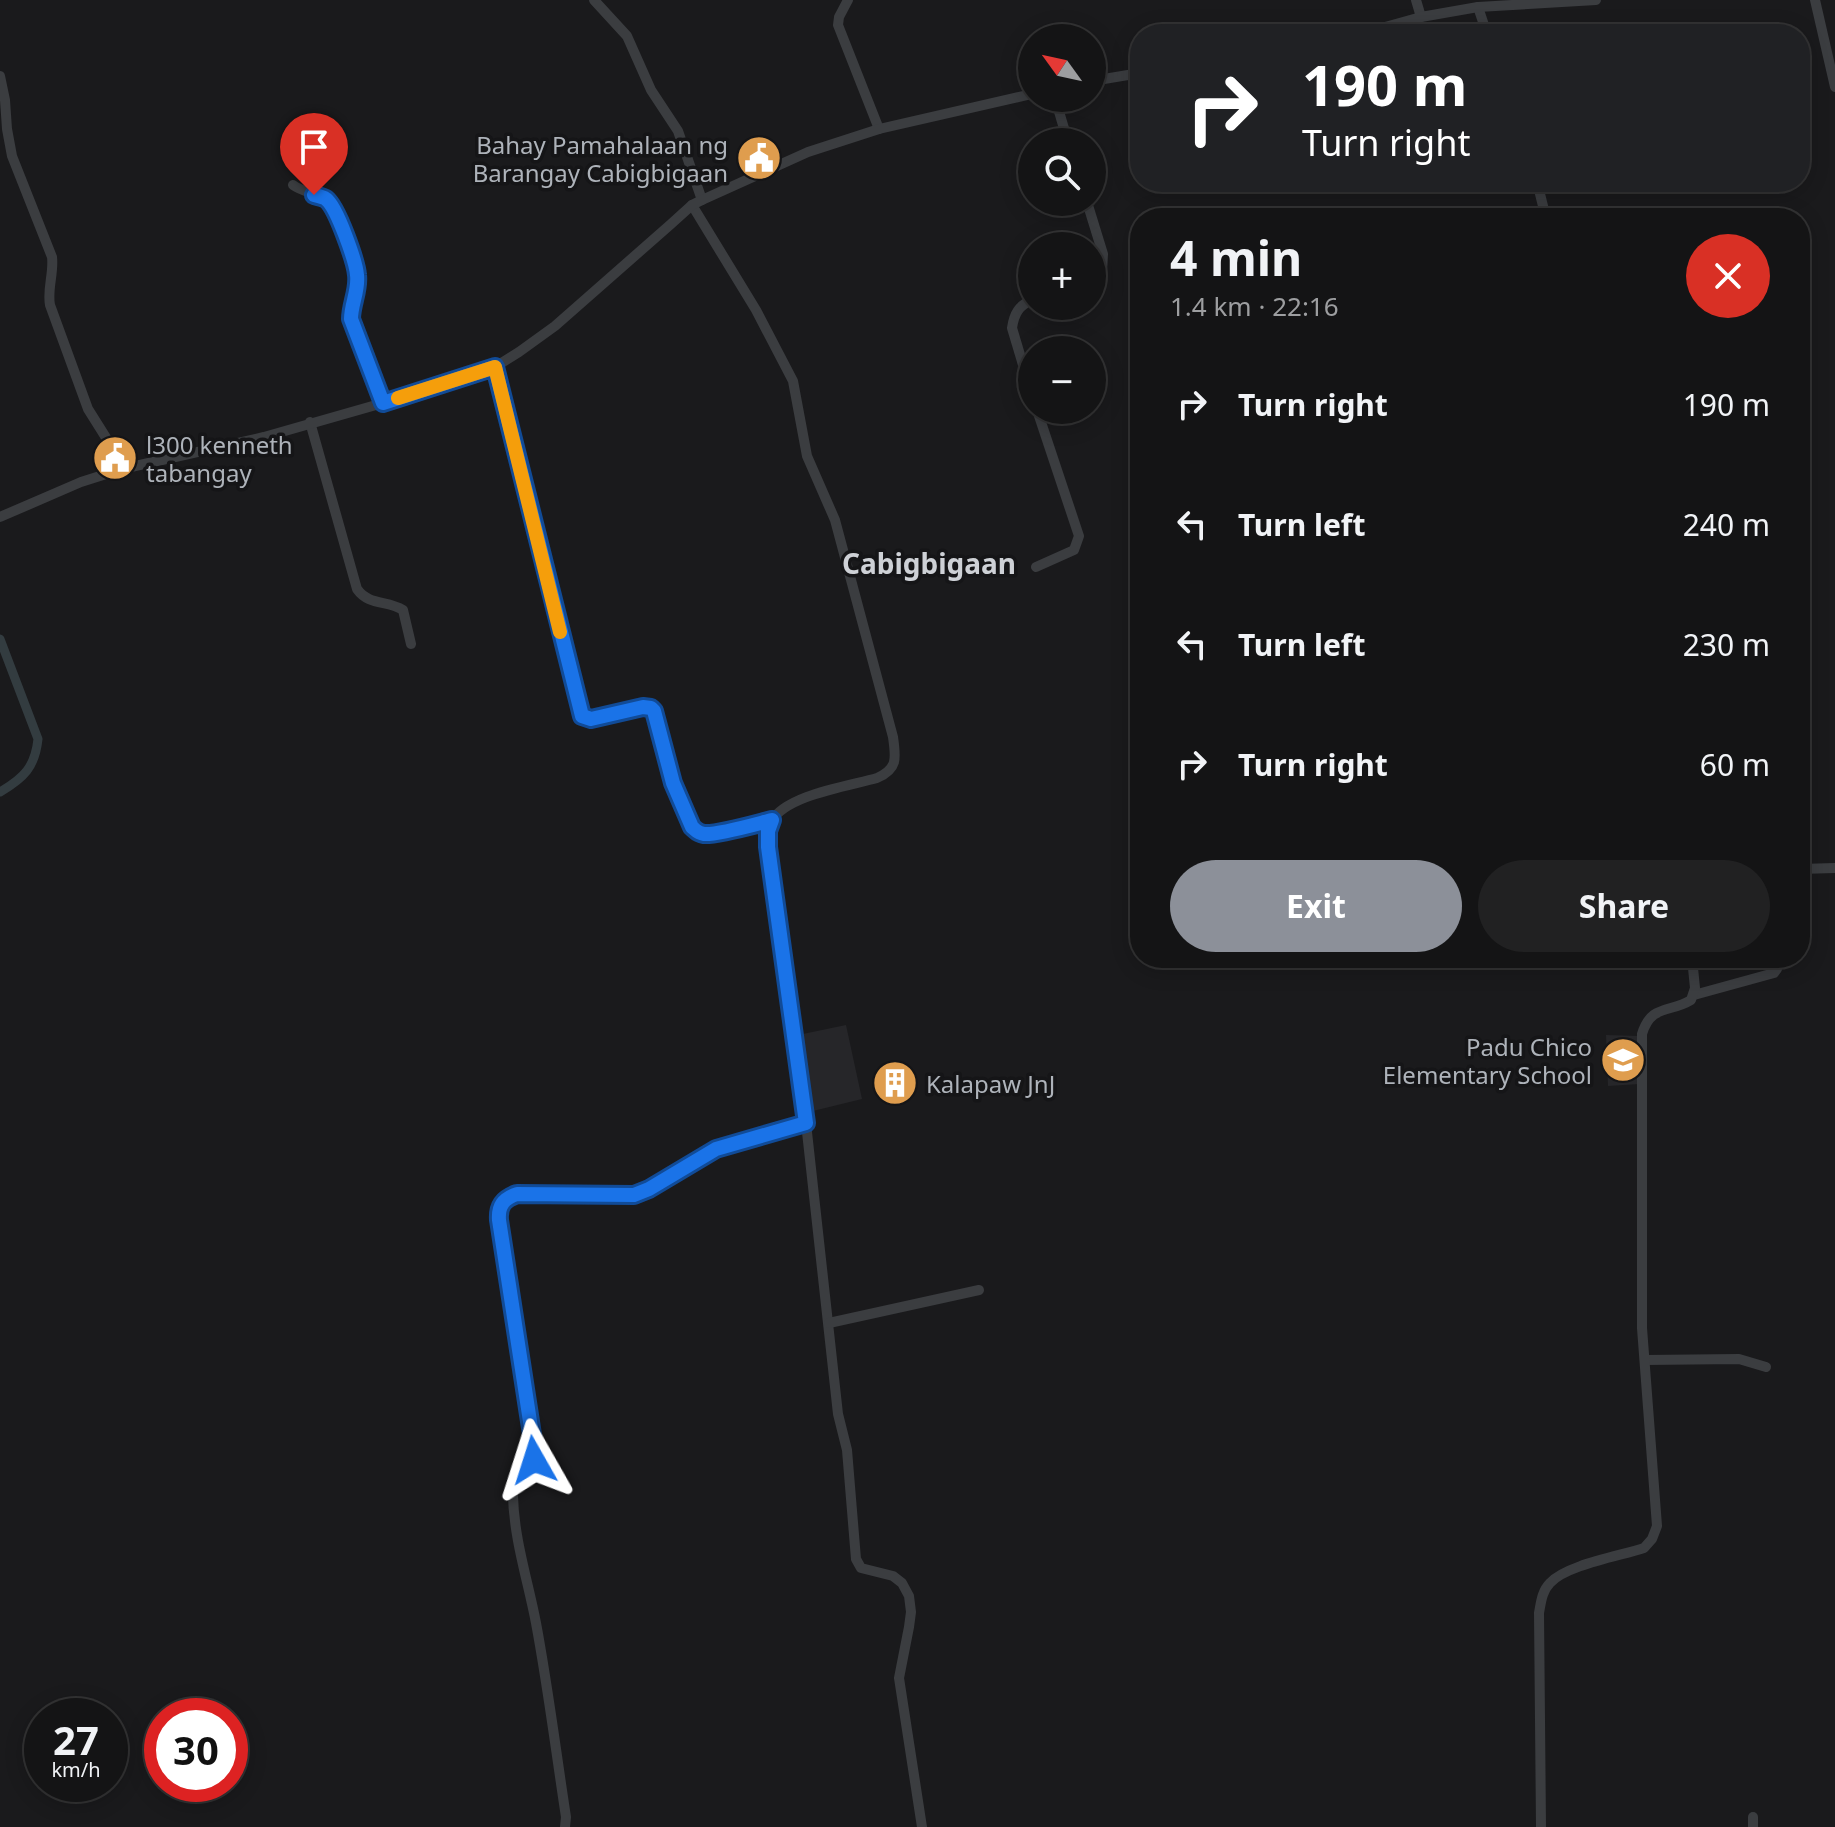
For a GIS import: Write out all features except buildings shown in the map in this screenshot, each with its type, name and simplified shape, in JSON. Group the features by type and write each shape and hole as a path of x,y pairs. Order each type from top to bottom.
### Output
{"street":[{"path":"594,0 627,36 651,90 678,131 697,203 793,381 807,456 835,520 893,737 894,766 888,773 796,800 781,809 768,831 768,847 806,1123 838,1414 847,1450 856,1559 861,1568 893,1576 902,1583 909,1596 911,1612 899,1678 922,1827"},
{"path":"848,0 838,25 879,129"},
{"path":"1416,0 1421,17"},
{"path":"1396,24 1478,7 1596,0"},
{"path":"1815,0 1835,87"},
{"path":"1478,7 1484,24"},
{"path":"1106,79 1130,75"},
{"path":"0,76 12,156 52,257 50,305 88,409 122,469"},
{"path":"0,517 81,482 122,469 264,437 495,367 555,326 697,203 808,152 879,129 1018,97"},
{"path":"293,185 329,202 347,241 357,274 351,319 383,403"},
{"path":"1018,309 1012,328 1018,348"},
{"path":"495,367 582,716 591,719 643,707 651,708 673,783 692,827 698,832 704,834 772,820"},
{"path":"310,422 357,589 363,598 403,610 411,644"},
{"path":"1036,567 1074,550 1079,536 1042,424"},
{"path":"1810,869 1835,868"},
{"path":"1541,1827 1539,1613 1542,1596 1549,1584 1564,1572 1644,1548 1657,1526 1642,1328 1642,1034 1650,1016 1691,1000 1694,995 1693,968"},
{"path":"1694,995 1774,973 1777,968"},
{"path":"565,1827 539,1638 518,1542 512,1494 516,1482 532,1465 535,1454 499,1220 501,1205 517,1194 634,1195 716,1149 806,1123"},
{"path":"829,1323 979,1290"},
{"path":"1645,1360 1739,1359 1766,1367"}],"shaded area":[{"path":"846,1025 862,1099 813,1111 798,1035"},
{"name":"Padu Chico Elementary School","path":"1606,1035 1639,1036 1640,1084 1608,1086"}],"waterway":[{"path":"0,639 38,739 27,771 0,792"}],"slow traffic":[{"path":"398,398 495,367 560,632"}],"place":[{"name":"Bahay Pamahalaan ng Barangay Cabigbigaan","path":"759,158"},
{"name":"l300 kenneth tabangay","path":"115,458"},
{"name":"Padu Chico Elementary School","path":"1623,1060"},
{"name":"Kalapaw JnJ","path":"895,1083"}],"district":[{"name":"Cabigbigaan","path":"929,563"}],"route":[{"path":"314,195 325,198 333,207 347,241 357,274 351,319 383,403 495,367 582,716 591,719 643,707 654,711 673,783 692,827 698,832 704,834 772,820 768,847 806,1123 716,1149 634,1195 517,1194 501,1205 499,1220 534,1460"}]}
